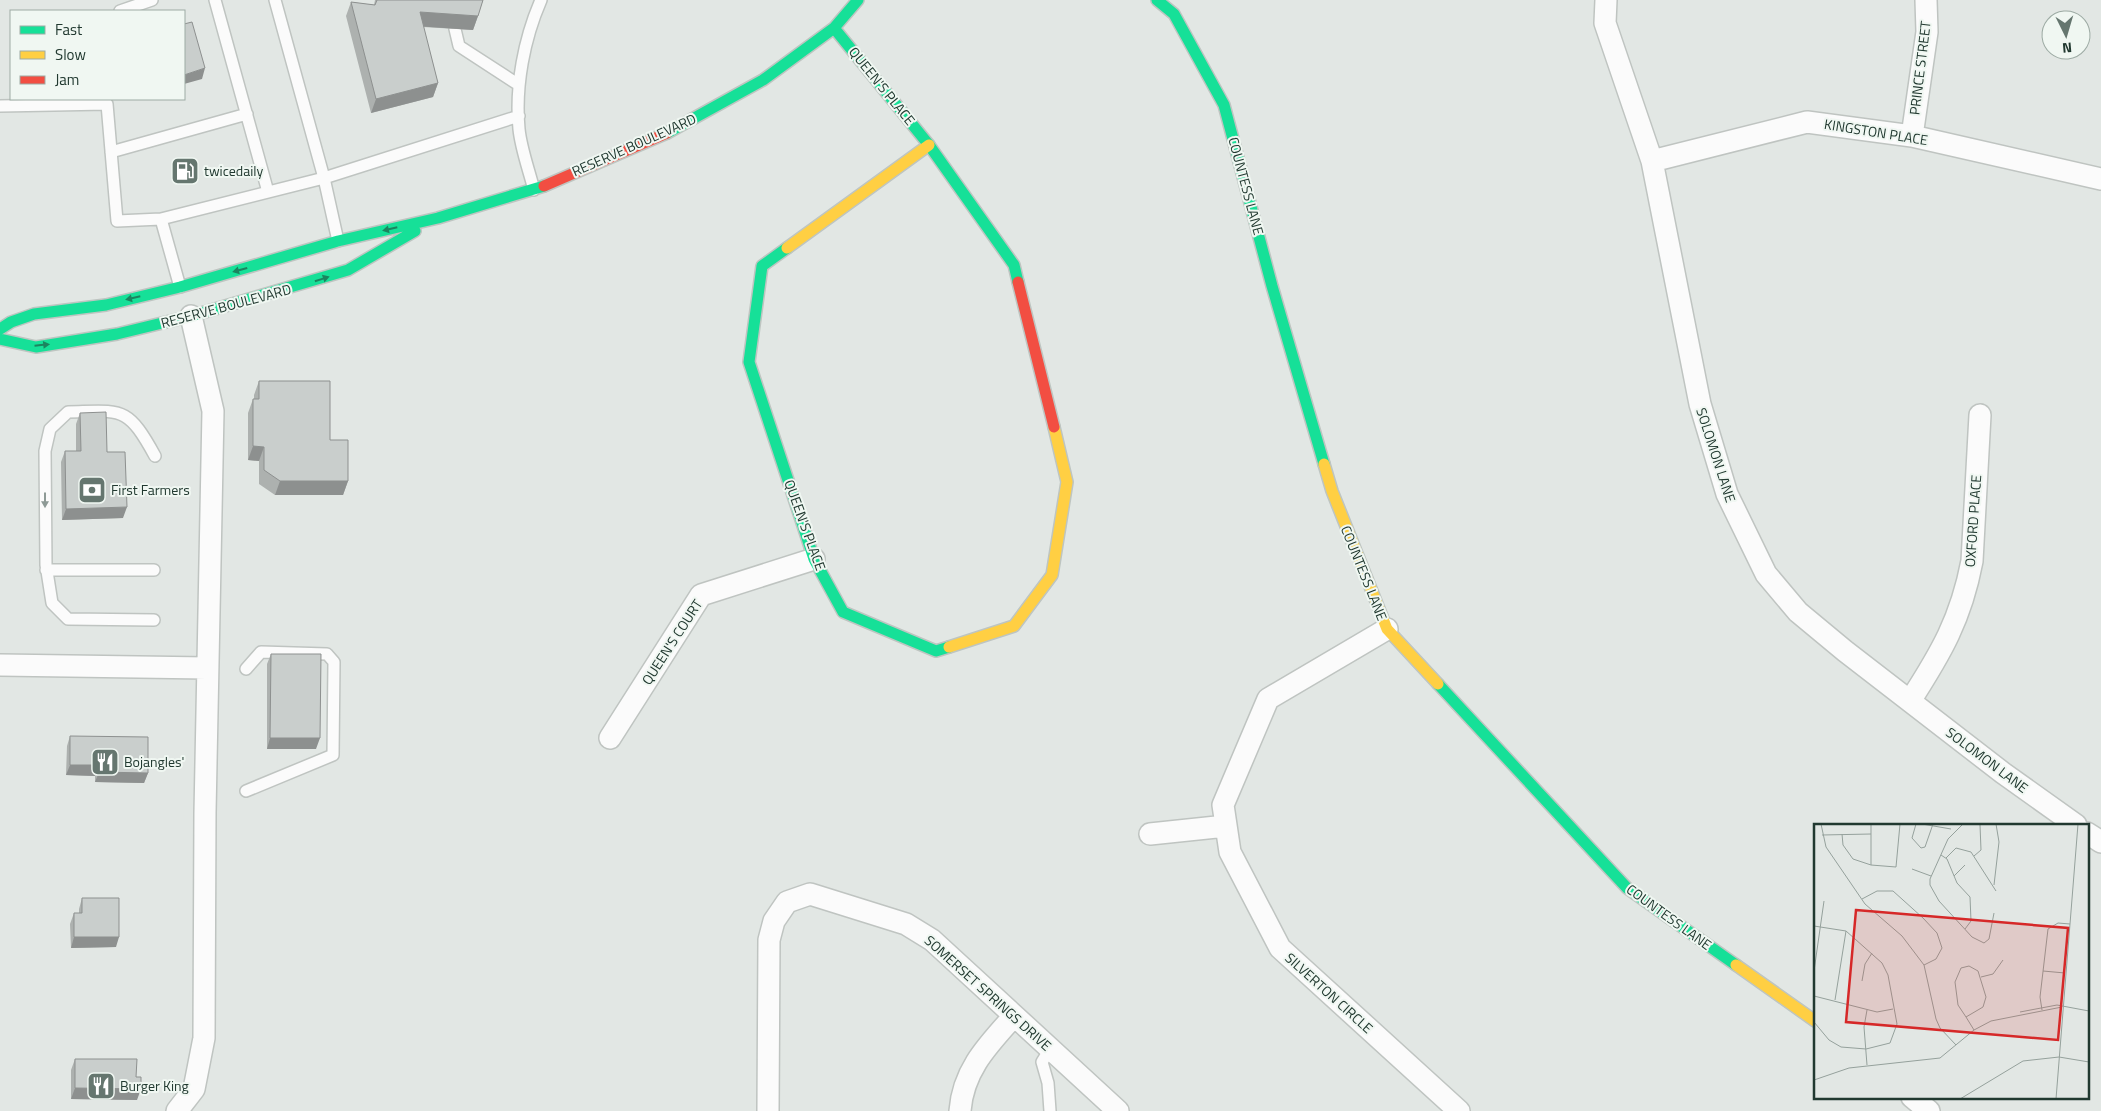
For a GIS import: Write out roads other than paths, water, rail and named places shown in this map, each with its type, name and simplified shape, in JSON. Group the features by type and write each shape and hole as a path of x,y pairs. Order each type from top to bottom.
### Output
{"street":[{"name":"RESERVE BOULEVARD","path":"0,329 11,322 34,314 106,305 180,287 338,241 438,218 534,190 674,130 763,80 834,28 858,0"},
{"name":"COUNTESS LANE","path":"1158,0 1174,14 1224,105 1272,286 1332,491 1387,629 1627,888 1814,1020"},
{"name":"SOLOMON LANE","path":"1606,0 1605,23 1652,162 1700,404 1727,494 1766,574 1798,612 2003,773 2075,824"},
{"name":"PRINCE STREET","path":"1912,136 1926,32 1926,0"},
{"name":"QUEEN'S PLACE","path":"834,28 929,145 1014,264 1067,482 1052,575 1014,626 936,651 843,612 814,559 750,362 762,266 929,145"},
{"name":"KINGSTON PLACE","path":"1652,162 1807,122 1912,136 2101,180"},
{"name":"RESERVE BOULEVARD","path":"0,339 36,347 117,334 191,316 348,270 438,218"},
{"path":"177,1111 194,1088 204,1038 207,668 213,411 191,316 180,287"},
{"name":"OXFORD PLACE","path":"1910,701 1940,654 1956,623 1968,583 1972,561 1980,415"},
{"name":"QUEEN'S COURT","path":"610,738 701,596 814,559"},
{"name":"SILVERTON CIRCLE","path":"1387,629 1268,699 1222,805 1230,852 1280,948 1459,1111"},
{"path":"0,664 207,668"},
{"path":"1150,834 1226,826"},
{"path":"2088,833 2101,842"},
{"name":"SOMERSET SPRINGS DRIVE","path":"768,1111 769,940 774,921 787,902 810,894 906,924 932,940 1118,1111"},
{"path":"960,1111 967,1077 980,1054 1014,1016"},
{"path":"1913,1098 1930,1111"}],"lane":[{"path":"123,10 152,0"},
{"path":"215,0 268,192"},
{"path":"275,0 324,178 338,241"},
{"path":"534,190 519,130 519,85 530,24 541,0"},
{"path":"455,29 459,46 519,85"},
{"path":"0,106 106,101 117,221 162,219 324,178 519,116"},
{"path":"111,152 247,114"},
{"path":"162,219 180,287"},
{"path":"154,620 68,619 52,603 46,568 45,451 50,429 68,412 117,411 139,427 155,456"},
{"path":"46,568 154,570"},
{"path":"246,669 261,652 327,654 334,662 333,755 246,791"},
{"path":"1050,1049 1042,1062 1048,1083 1050,1111"}],"place":[{"name":"twicedaily","path":"185,171"},
{"name":"First Farmers","path":"92,490"},
{"name":"Bojangles'","path":"105,762"},
{"name":"Burger King","path":"101,1086"}]}
